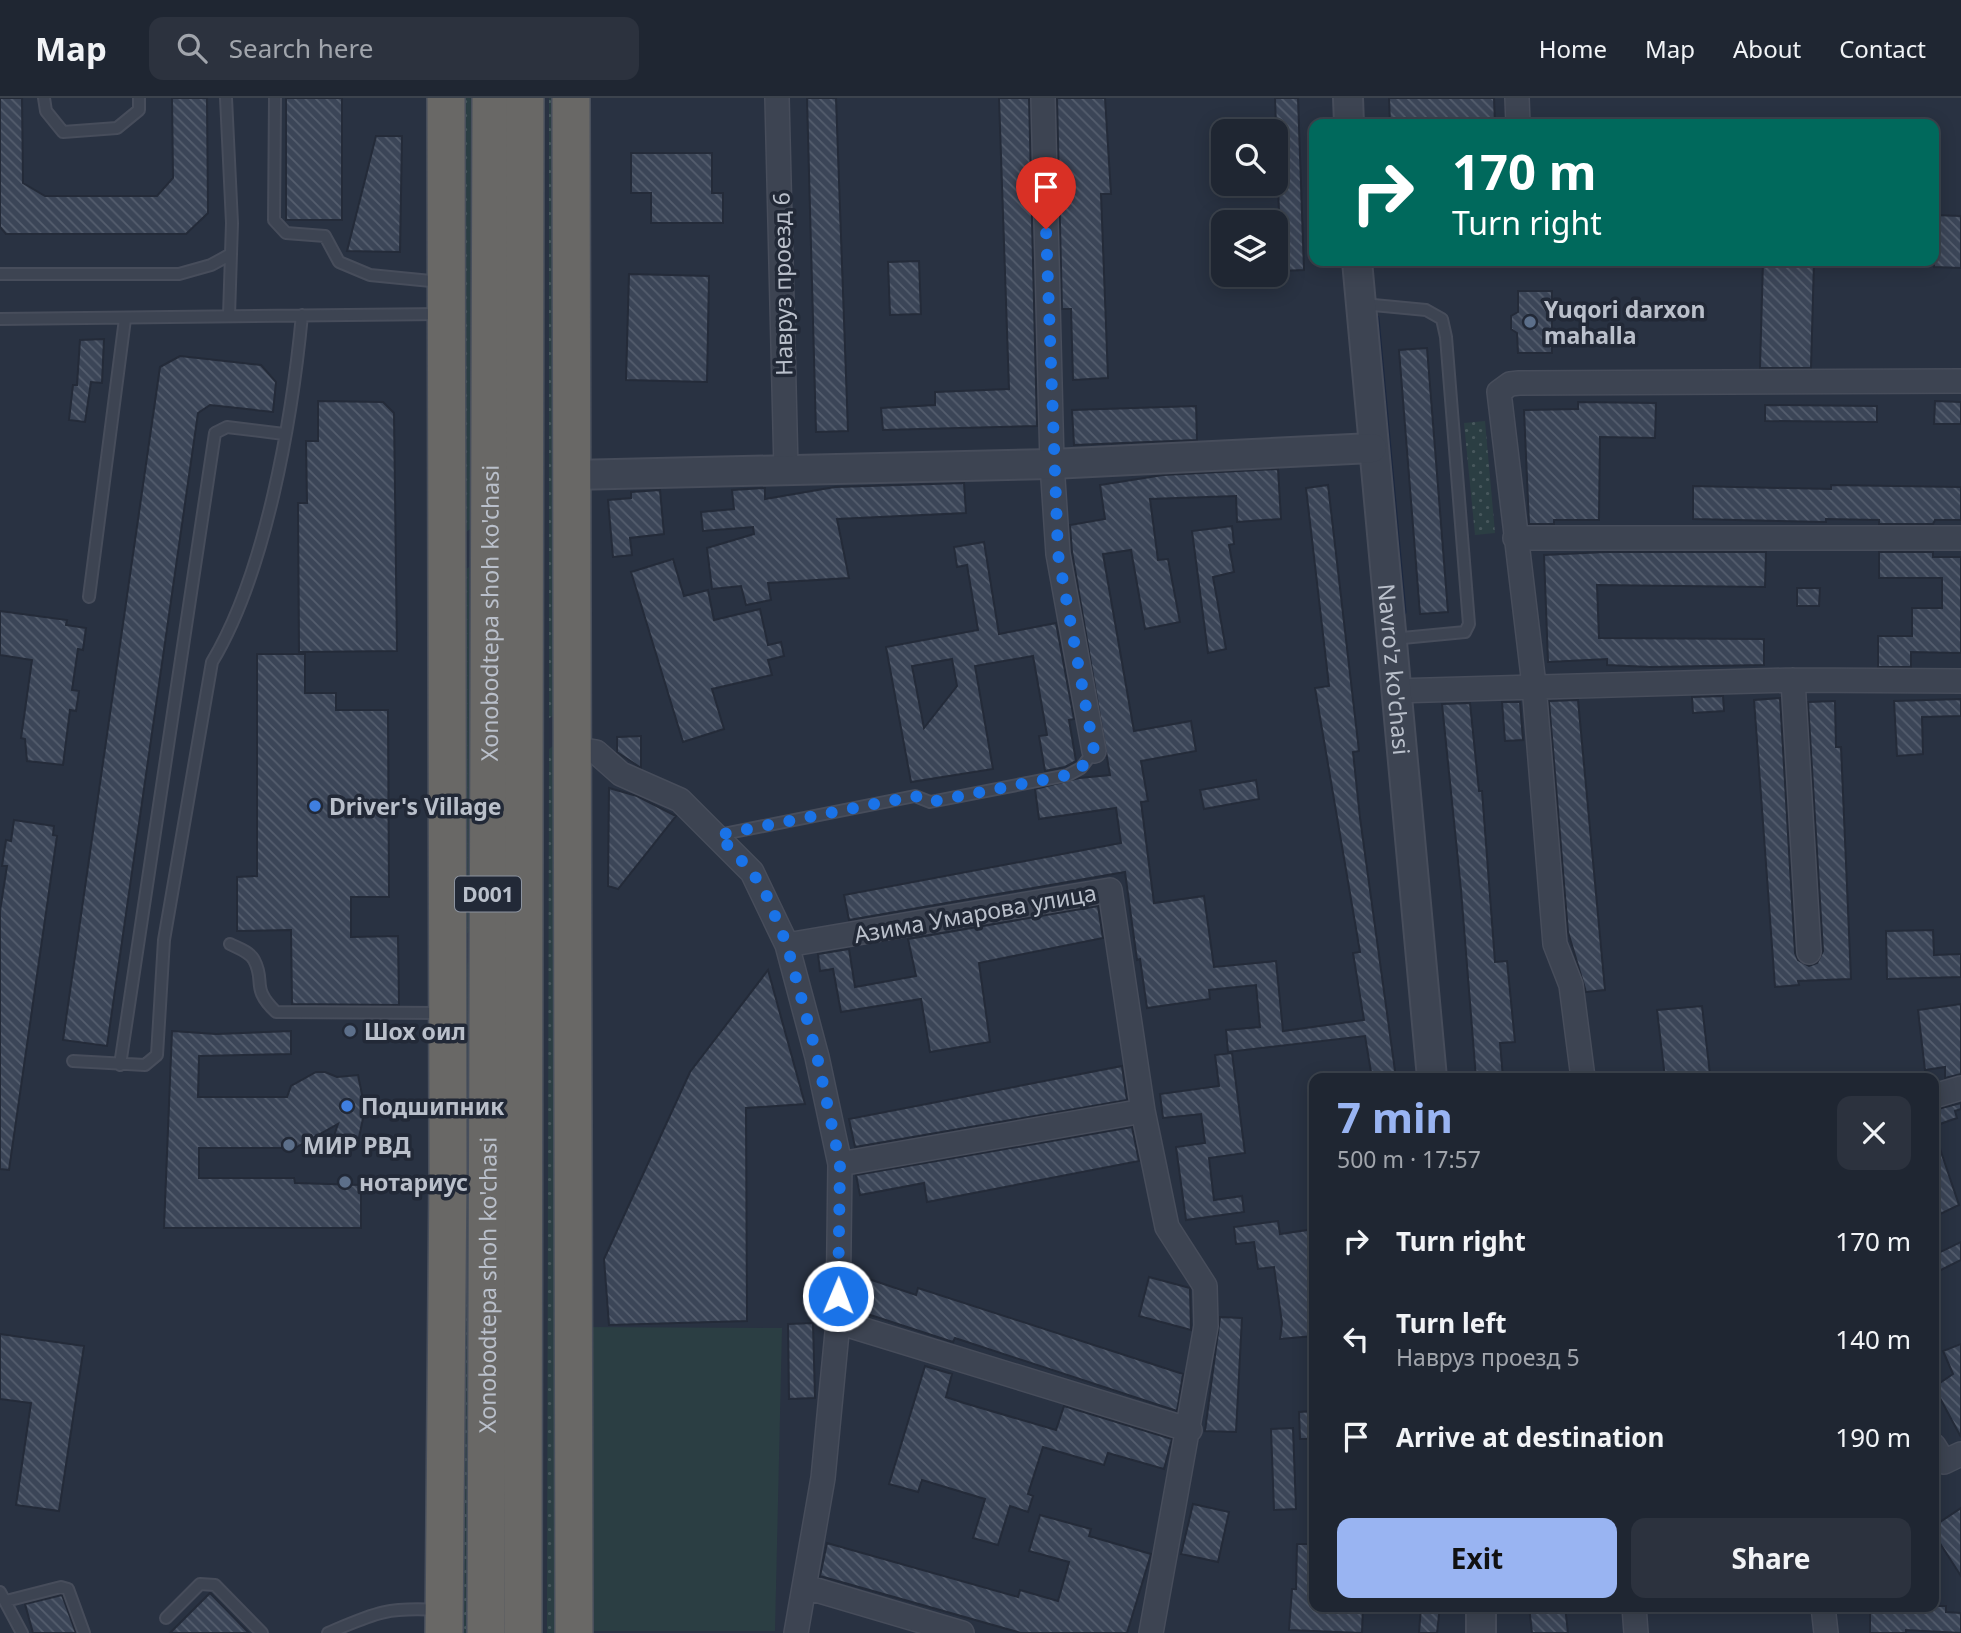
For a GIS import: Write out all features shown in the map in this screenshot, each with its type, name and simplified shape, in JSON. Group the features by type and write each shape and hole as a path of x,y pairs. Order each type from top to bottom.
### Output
{"highway":[{"path":"444,1622 448,577 446,98"},
{"name":"Xonobodtepa shoh ko'chasi","path":"491,98 508,155 524,759 523,1633"},
{"name":"Xonobodtepa shoh ko'chasi","path":"486,1633 489,509 508,155 525,98"},
{"path":"571,98 573,1633"},
{"path":"448,577 489,509"},
{"path":"524,759 572,712"},
{"path":"447,974 488,918"}],"street":[{"name":"Навруз проезд 6","path":"777,98 786,469"},
{"path":"1043,98 1052,464 1058,554 1094,751"},
{"path":"1348,98 1349,119"},
{"path":"1517,98 1518,119"},
{"name":"Navro'z ko'chasi","path":"1357,266 1389,639 1432,1073"},
{"path":"1582,1073 1571,985 1555,944 1534,685 1497,399 1499,392 1510,384 1961,381"},
{"path":"572,475 1052,464 1373,448"},
{"path":"1515,538 1961,538"},
{"path":"1793,680 1808,952"},
{"path":"1394,691 1534,685 1793,680 1961,681"},
{"path":"572,748 596,752 621,774 680,800 718,835 752,872 787,945 830,1109 840,1164 838,1322 831,1415 806,1587 796,1633"},
{"name":"Азима Умарова улица","path":"787,945 1110,890 1143,1111 1167,1227 1205,1286 1206,1326 1151,1633"},
{"path":"1939,1095 1961,1088"},
{"path":"840,1164 1143,1111"},
{"path":"838,1322 1189,1430"},
{"path":"1939,1454 1944,1462 1961,1454"},
{"path":"806,1587 962,1633"},
{"path":"1634,1612 1636,1633"},
{"path":"1824,1612 1826,1633"}],"lane":[{"path":"44,98 46,111 63,132 117,128 139,110 139,98"},
{"path":"226,98 231,254 229,316"},
{"path":"275,98 274,220 286,233 325,236 339,262 370,275 428,283 447,298"},
{"path":"0,274 179,274 211,265 231,254"},
{"path":"0,319 302,315 447,298"},
{"path":"1359,304 1426,310 1442,319 1448,351 1469,624 1465,632 1452,636 1389,639"},
{"path":"73,1061 145,1065 157,1055 164,940 212,662 232,628 270,505 297,366 302,315"},
{"path":"89,597 125,319"},
{"path":"120,1065 215,433 227,427 284,434"},
{"path":"718,835 915,796 930,802 1068,775 1081,768 1094,751"},
{"path":"230,944 249,954 255,961 258,987 264,1000 276,1012 447,1013"},
{"path":"166,1618 200,1584 207,1583 215,1585 262,1633"},
{"path":"22,1633 3,1596 61,1587 68,1588 84,1633"},
{"path":"328,1633 383,1611 398,1608 444,1622"}],"green space":[{"path":"451,98 471,98 470,529 458,538"},
{"path":"549,98 562,98 561,712 549,718"},
{"path":"1485,421 1495,533 1475,535 1464,423"},
{"path":"469,567 469,932 457,941 458,576"},
{"path":"562,740 560,1633 547,1633 549,749"},
{"path":"469,962 469,1633 457,1633 458,970"},
{"path":"589,1327 782,1328 775,1631 590,1631"}],"building":[{"path":"0,98 22,98 23,183 45,196 157,196 173,178 172,98 207,98 208,213 186,234 6,234 0,227"},
{"path":"286,98 342,98 342,220 286,220"},
{"path":"807,98 836,98 848,431 816,432"},
{"path":"999,98 1029,98 1037,426 883,430 881,408 935,405 935,392 1009,389"},
{"path":"1057,98 1105,98 1111,194 1101,194 1108,378 1073,380 1071,309 1062,309"},
{"path":"1275,98 1298,98 1304,270 1288,271 1288,210 1279,210 1278,196 1288,196 1288,119 1276,119"},
{"path":"1389,98 1494,98 1495,119 1390,119"},
{"path":"376,136 402,136 400,252 347,251"},
{"path":"631,153 712,153 712,193 723,193 723,223 651,223 651,193 631,193"},
{"path":"1939,215 1961,216 1961,268 1934,267 1939,266"},
{"path":"919,261 921,314 890,315 888,262"},
{"path":"1763,266 1814,266 1811,368 1760,368"},
{"path":"629,274 709,276 707,382 626,380"},
{"path":"1518,291 1552,291 1552,353 1518,353 1517,333 1511,329 1511,316 1518,312"},
{"path":"104,339 102,383 91,382 85,422 69,420 73,385 77,385 80,340"},
{"path":"1427,348 1448,612 1420,614 1399,350"},
{"path":"180,356 261,365 276,382 273,412 210,405 198,413 107,1046 63,1040 160,367"},
{"path":"318,401 383,402 394,413 397,651 299,652 298,503 307,503 306,441 318,441"},
{"path":"1935,401 1961,402 1961,424 1934,424"},
{"path":"1578,402 1656,403 1655,438 1600,437 1599,520 1554,520 1554,524 1529,524 1524,410 1578,409"},
{"path":"1765,405 1877,406 1877,422 1765,421"},
{"path":"1196,406 1197,440 1074,445 1072,410"},
{"path":"1278,469 1281,519 1237,522 1236,496 1150,499 1158,560 1168,559 1180,622 1145,629 1131,550 1103,554 1134,731 1191,721 1196,751 1141,761 1148,801 1141,802 1154,903 1204,896 1214,967 1276,961 1283,1031 1364,1020 1353,953 1360,952 1315,688 1329,686 1306,488 1328,485 1359,751 1353,752 1360,818 1395,1073 1371,1073 1365,1036 1228,1052 1226,1030 1260,1027 1256,985 1209,990 1210,999 1147,1008 1140,959 1137,960 1125,872 849,920 844,895 1121,843 1116,808 1039,819 1035,789 1079,778 1110,775 1072,552 1070,525 1105,519 1100,485 1163,475"},
{"path":"964,483 966,513 837,519 849,578 768,583 771,600 746,605 741,586 712,589 707,548 754,534 753,527 703,531 701,512 734,509 732,490 765,488 765,499 835,487"},
{"path":"1831,485 1961,487 1961,520 1935,520 1933,524 1879,524 1879,520 1826,519 1826,522 1693,519 1693,486 1831,489"},
{"path":"660,490 664,534 630,538 632,555 613,557 608,500 631,498 631,492"},
{"path":"1232,526 1234,544 1229,545 1234,572 1213,577 1226,649 1208,653 1192,531"},
{"path":"984,542 999,634 1056,623 1074,719 1069,720 1076,761 1065,767 1045,771 1039,736 1047,735 1033,656 975,666 993,769 911,782 886,647 978,630 967,565 957,567 954,547","holes":["952,659 957,686 924,728 912,666"]},
{"path":"1605,552 1766,552 1765,587 1597,585 1599,638 1764,639 1764,665 1651,667 1607,665 1607,659 1548,662 1544,555"},
{"path":"1879,552 1933,552 1933,557 1961,557 1961,653 1911,652 1911,667 1878,667 1878,636 1912,636 1912,608 1942,608 1942,578 1879,578"},
{"path":"673,559 684,596 708,590 714,620 760,609 768,645 781,642 784,656 768,660 772,675 712,689 724,729 683,742 631,572"},
{"path":"1797,588 1820,588 1819,606 1797,606"},
{"path":"0,611 67,620 66,625 86,628 83,650 78,649 72,690 79,691 76,711 70,710 63,765 27,761 25,739 21,738 32,660 0,655"},
{"path":"257,654 305,654 305,693 336,693 336,710 388,710 389,897 351,897 351,937 398,936 399,1005 292,1004 291,930 237,931 237,877 257,876"},
{"path":"1723,696 1724,711 1693,713 1692,697"},
{"path":"1780,698 1795,953 1798,960 1809,966 1817,963 1823,951 1808,702 1835,701 1836,747 1841,747 1851,979 1798,981 1799,985 1775,987 1754,700"},
{"path":"1961,699 1961,716 1922,717 1923,754 1897,756 1894,701"},
{"path":"1578,700 1605,990 1586,992 1568,932 1549,701"},
{"path":"1502,702 1520,702 1523,740 1505,741"},
{"path":"1470,703 1479,791 1482,791 1495,962 1507,961 1515,1042 1500,1043 1503,1073 1476,1073 1442,704"},
{"path":"641,736 641,768 617,752 617,737"},
{"path":"1256,780 1259,799 1204,809 1200,790"},
{"path":"609,788 637,796 676,816 618,889 608,886"},
{"path":"14,820 54,826 53,835 57,836 9,1170 0,1169 0,911 7,866 2,866 6,840 11,841"},
{"path":"1098,906 1103,938 979,963 990,1042 930,1052 921,999 841,1012 833,969 820,971 818,954 849,949 855,987 916,976 908,939"},
{"path":"1933,930 1934,955 1961,954 1961,977 1887,979 1886,931"},
{"path":"768,970 805,1104 746,1108 747,1321 609,1325 604,1259 690,1072"},
{"path":"1961,1004 1961,1074 1945,1078 1945,1067 1925,1070 1918,1010"},
{"path":"1702,1006 1710,1073 1664,1073 1657,1010"},
{"path":"172,1031 216,1034 291,1031 291,1054 199,1056 198,1097 287,1097 291,1086 316,1072 337,1077 358,1075 365,1109 358,1142 331,1145 338,1124 295,1148 199,1148 199,1178 294,1178 295,1183 361,1185 361,1228 164,1228"},
{"path":"1232,1053 1245,1153 1209,1158 1214,1200 1242,1196 1244,1212 1186,1220 1176,1147 1205,1143 1201,1114 1163,1118 1160,1094 1219,1086 1215,1055"},
{"path":"1122,1066 1127,1100 855,1147 849,1119"},
{"path":"1961,1103 1961,1109 1955,1111 1957,1118 1939,1124 1939,1109"},
{"path":"1132,1127 1139,1161 927,1202 924,1183 860,1195 856,1175"},
{"path":"1939,1146 1959,1205 1939,1215"},
{"path":"1278,1221 1280,1234 1309,1230 1309,1336 1280,1339 1282,1323 1274,1267 1258,1269 1254,1242 1236,1244 1234,1227"},
{"path":"1961,1242 1961,1260 1939,1271 1939,1253"},
{"path":"857,1275 916,1295 918,1288 1183,1374 1177,1411 955,1338 953,1342 852,1309 852,1289"},
{"path":"1149,1277 1190,1288 1191,1330 1139,1316"},
{"path":"1220,1317 1242,1318 1236,1432 1205,1431"},
{"path":"813,1323 815,1398 789,1399 788,1324"},
{"path":"0,1334 84,1346 59,1511 16,1505 31,1403 0,1399"},
{"path":"1961,1344 1961,1437 1939,1396 1939,1384 1953,1374 1943,1351"},
{"path":"925,1366 952,1374 946,1397 964,1403 1056,1430 1064,1406 1172,1439 1164,1469 1108,1453 1104,1465 1043,1447 1028,1494 1033,1496 1028,1512 1010,1506 998,1545 973,1538 985,1499 922,1480 918,1492 889,1484"},
{"path":"1309,1411 1309,1439 1300,1439 1299,1412"},
{"path":"1293,1428 1296,1509 1274,1510 1271,1429"},
{"path":"1193,1504 1229,1512 1218,1562 1181,1554"},
{"path":"1961,1508 1961,1576 1939,1542 1939,1523"},
{"path":"1040,1515 1091,1529 1089,1536 1151,1554 1127,1633 1021,1633 820,1576 827,1543 1018,1597 1020,1590 1058,1601 1069,1562 1029,1551"},
{"path":"1297,1544 1309,1544 1309,1612 1363,1612 1362,1633 1289,1630 1292,1589 1296,1589"},
{"path":"210,1593 249,1633 170,1633"},
{"path":"62,1595 76,1633 33,1633 25,1604"},
{"path":"1939,1606 1946,1606 1946,1612 1961,1613 1961,1633 1906,1630 1906,1633 1870,1633 1870,1612 1939,1612"},
{"path":"1421,1612 1439,1612 1437,1633 1419,1633"},
{"path":"1530,1612 1566,1612 1568,1633 1532,1633"}],"waterway":[{"path":"1377,318 1404,612"}],"place":[{"name":"Yuqori darxon mahalla","path":"1530,322"},
{"name":"Driver's Village","path":"315,806"},
{"name":"Шох оил","path":"350,1031"},
{"name":"Подшипник","path":"347,1106"},
{"name":"МИР РВД","path":"289,1145"},
{"name":"нотариус","path":"345,1182"}],"route":[{"path":"838,1296 840,1164 817,1056 787,945 765,892 752,872 718,835 915,796 930,802 1068,775 1081,768 1094,751 1058,554 1052,464 1046,229"}]}
